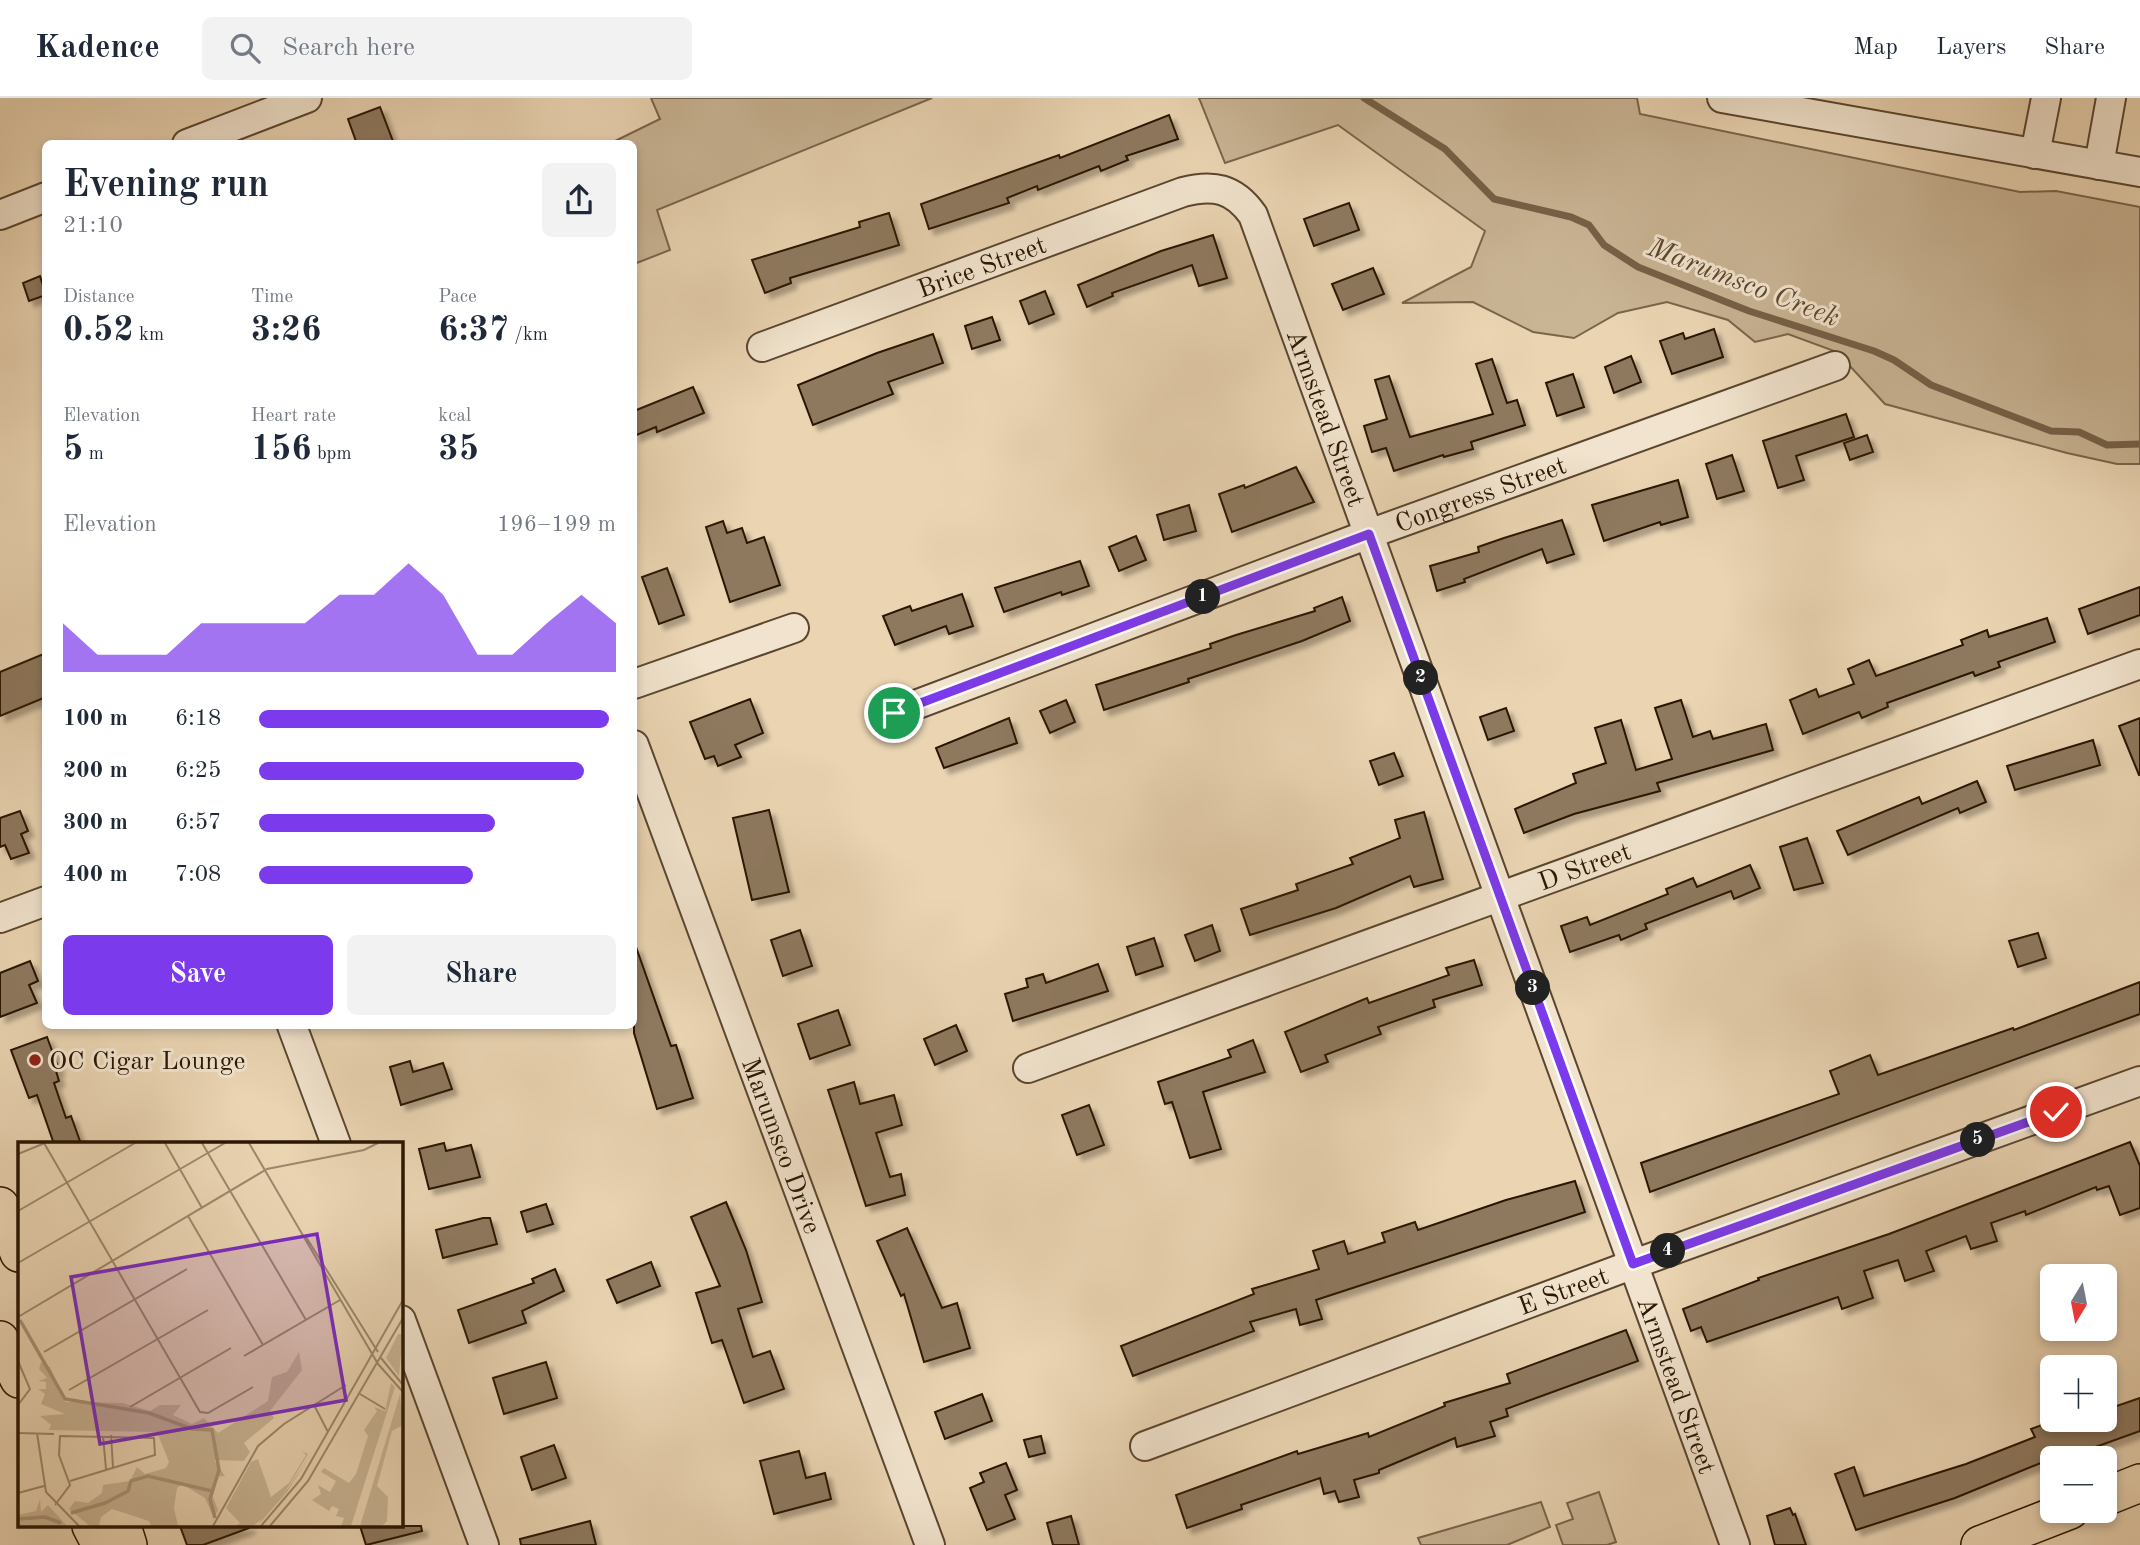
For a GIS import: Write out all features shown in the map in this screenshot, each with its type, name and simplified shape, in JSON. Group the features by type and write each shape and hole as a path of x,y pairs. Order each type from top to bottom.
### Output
{"main road":[{"path":"0,1206 18,1251"},
{"path":"0,1340 18,1377"},
{"path":"2117,1492 2140,1483"},
{"path":"1980,1545 2040,1522"},
{"path":"92,1528 100,1545"},
{"path":"123,1528 128,1545"}],"street":[{"path":"196,140 278,103 307,98"},
{"path":"1722,98 2140,173"},
{"path":"2035,154 2046,98"},
{"path":"2099,165 2111,98"},
{"name":"Brice Street","path":"762,348 1146,205 1203,187"},
{"name":"Armstead Street","path":"1203,187 1231,192 1244,202 1253,215 1735,1545"},
{"path":"0,215 42,199"},
{"name":"Congress Street","path":"894,713 1369,534 1835,366"},
{"path":"637,683 794,628"},
{"name":"D Street","path":"1028,1068 2140,664"},
{"name":"Marumsco Drive","path":"637,753 930,1545"},
{"path":"0,918 42,902"},
{"path":"293,1029 335,1142"},
{"name":"E Street","path":"1145,1446 1633,1264 2140,1081"},
{"path":"402,1323 484,1545"}],"shaded area":[{"path":"651,98 932,98 657,210 670,250 637,263 637,140 617,140 660,119"},
{"path":"1199,98 1637,98 1640,114 2020,192 2056,191 2140,207 2140,464 2117,464 2067,453 1885,404 1837,352 1788,334 1755,342 1728,320 1667,302 1618,313 1574,338 1533,332 1473,302 1402,303 1471,267 1485,231 1338,125 1225,163"},
{"path":"1599,1492 1616,1542 1607,1545 1563,1545 1556,1525 1573,1519 1567,1503"},
{"path":"1541,1502 1550,1527 1507,1545 1421,1545 1418,1538"}],"building":[{"path":"380,107 392,140 356,140 348,119"},
{"path":"1169,115 1178,139 1126,156 1128,160 1101,171 1099,166 1038,190 1037,186 1007,198 1009,203 929,229 921,204 1059,155 1060,158"},
{"path":"1349,203 1359,230 1314,246 1304,219"},
{"path":"889,213 899,245 790,278 791,283 765,293 752,260 860,227 859,222"},
{"path":"1213,235 1227,278 1199,286 1192,265 1112,293 1113,296 1087,307 1078,285 1161,251"},
{"path":"1373,268 1384,294 1343,310 1332,284"},
{"path":"40,276 42,296 29,301 23,283"},
{"path":"1045,291 1054,314 1029,324 1020,301"},
{"path":"992,317 1000,340 972,349 965,326"},
{"path":"1714,329 1723,357 1672,374 1660,341 1683,333 1685,339"},
{"path":"933,334 943,363 888,382 893,394 813,425 798,385"},
{"path":"1631,356 1641,382 1614,393 1605,367"},
{"path":"1492,359 1507,403 1517,400 1525,425 1471,442 1473,449 1444,457 1443,455 1394,471 1386,448 1372,452 1364,426 1387,419 1375,380 1389,376 1410,437 1493,414 1476,364"},
{"path":"1573,374 1584,407 1557,416 1546,383"},
{"path":"693,387 704,413 657,432 656,427 637,435 637,410"},
{"path":"1846,414 1854,437 1796,456 1804,480 1778,488 1763,441"},
{"path":"1867,435 1873,452 1850,460 1844,443"},
{"path":"1732,455 1744,491 1717,499 1706,464"},
{"path":"1296,467 1314,502 1232,532 1219,494 1244,485 1245,488"},
{"path":"1678,480 1688,517 1661,525 1660,522 1604,541 1592,505"},
{"path":"1189,505 1196,531 1164,540 1157,515"},
{"path":"1562,520 1574,554 1547,563 1542,549 1437,591 1430,566 1479,552 1478,547"},
{"path":"723,521 727,533 742,528 747,543 764,537 780,585 730,602 706,527"},
{"path":"1136,536 1146,560 1119,571 1109,547"},
{"path":"1080,561 1089,586 1062,595 1061,592 1004,612 995,588"},
{"path":"667,568 684,615 659,624 642,577"},
{"path":"2140,587 2140,615 2088,634 2079,609"},
{"path":"962,594 973,626 949,634 946,626 895,645 883,616 910,606 912,611"},
{"path":"1342,597 1350,621 1302,641 1188,679 1189,682 1104,710 1096,685 1211,648 1210,644 1236,635 1315,611 1314,608"},
{"path":"2047,618 2055,642 1998,662 2000,667 1975,676 1973,672 1887,703 1888,707 1862,718 1859,712 1803,734 1790,700 1816,689 1819,697 1854,684 1848,669 1869,660 1876,676 1963,645 1961,640 1987,630 1989,637"},
{"path":"42,655 42,699 0,716 0,672"},
{"path":"750,699 763,733 735,745 741,757 718,766 714,756 705,759 690,722"},
{"path":"1066,700 1075,722 1050,733 1040,711"},
{"path":"1681,700 1693,737 1710,731 1713,739 1766,724 1773,750 1657,783 1660,791 1574,814 1524,833 1515,809 1576,783 1573,774 1606,763 1595,728 1621,720 1636,770 1672,759 1655,708"},
{"path":"1506,708 1514,731 1488,740 1480,717"},
{"path":"1009,718 1017,743 944,768 936,748"},
{"path":"2140,718 2140,775 2139,775 2119,726"},
{"path":"2093,740 2100,765 2015,790 2007,766"},
{"path":"1394,753 1403,776 1379,785 1370,761"},
{"path":"1977,781 1986,802 1960,813 1958,808 1848,855 1837,831 1919,797 1922,804"},
{"path":"769,810 789,892 752,900 733,818"},
{"path":"20,811 28,831 21,834 29,853 11,859 5,845 0,847 0,818"},
{"path":"1424,812 1443,879 1414,887 1410,876 1336,908 1250,935 1241,909 1298,890 1296,884 1353,864 1350,858 1400,838 1395,820"},
{"path":"1807,838 1823,883 1794,890 1780,847"},
{"path":"1750,865 1760,888 1734,899 1731,891 1645,924 1647,929 1621,940 1619,935 1570,952 1561,926 1587,917 1590,925 1668,894 1666,889 1693,878 1697,887"},
{"path":"1212,925 1220,951 1195,961 1185,935"},
{"path":"800,930 812,966 783,976 771,940"},
{"path":"2038,933 2046,958 2018,967 2009,941"},
{"path":"1154,938 1163,966 1136,975 1127,947"},
{"path":"637,950 671,1046 676,1045 693,1098 657,1109 634,1029 637,1029"},
{"path":"1474,960 1482,985 1433,1000 1435,1007 1378,1027 1381,1034 1325,1055 1328,1062 1301,1072 1285,1032 1367,998 1369,1003 1449,975 1446,968"},
{"path":"30,961 38,981 29,985 37,1003 0,1017 0,973"},
{"path":"1098,964 1108,991 1013,1021 1005,994 1028,987 1026,979 1043,974 1046,983"},
{"path":"2140,982 2140,1014 1650,1192 1641,1163 1839,1094 1830,1071 1870,1055 1878,1075 2013,1028 2014,1030"},
{"path":"838,1010 850,1045 810,1059 798,1024"},
{"path":"956,1025 967,1051 935,1065 924,1039"},
{"name":"OC Cigar Lounge","path":"47,1037 59,1070 56,1071 59,1081 54,1083 66,1118 71,1116 80,1142 53,1142 37,1095 29,1098 11,1050"},
{"path":"1253,1040 1265,1072 1203,1092 1221,1149 1190,1158 1172,1102 1165,1104 1158,1082 1231,1057 1228,1050"},
{"path":"410,1061 413,1072 443,1063 452,1089 401,1105 390,1067"},
{"path":"854,1082 860,1104 894,1095 902,1125 876,1133 890,1177 901,1174 905,1195 866,1206 828,1090"},
{"path":"1089,1105 1104,1145 1077,1155 1062,1115"},
{"path":"2130,1142 2140,1166 2140,1208 2120,1215 2109,1186 2097,1190 2096,1187 2026,1215 2025,1211 1991,1223 1997,1241 1971,1249 1966,1236 1926,1251 1934,1271 1905,1281 1898,1260 1864,1271 1873,1298 1842,1309 1838,1297 1707,1342 1701,1327 1691,1331 1683,1309 1759,1280 1758,1278 1889,1234"},
{"path":"444,1143 446,1151 471,1145 480,1177 429,1189 419,1149"},
{"path":"1575,1181 1585,1212 1316,1300 1322,1319 1300,1325 1296,1309 1250,1322 1254,1331 1133,1376 1121,1346 1254,1294 1252,1289 1319,1269 1313,1251 1344,1241 1348,1254 1385,1242 1382,1233 1415,1222 1418,1230 1506,1200"},
{"path":"726,1202 746,1250 762,1302 738,1309 753,1357 770,1351 784,1389 744,1403 722,1340 712,1343 696,1293 720,1286 691,1217"},
{"path":"546,1204 553,1224 527,1232 521,1212"},
{"path":"490,1218 497,1244 443,1258 436,1230"},
{"path":"907,1228 942,1308 957,1303 970,1348 924,1362 904,1294 901,1296 877,1241"},
{"path":"651,1262 660,1286 617,1303 607,1280"},
{"path":"555,1269 564,1291 522,1311 526,1323 469,1343 458,1310 534,1283 532,1279"},
{"path":"1626,1330 1638,1361 1506,1409 1508,1416 1490,1422 1495,1436 1457,1447 1455,1438 1379,1470 1379,1473 1354,1480 1359,1497 1339,1502 1335,1491 1324,1494 1320,1478 1241,1505 1242,1509 1187,1528 1176,1495 1297,1451 1298,1454 1368,1433 1369,1437 1445,1406 1444,1403 1510,1383 1507,1374"},
{"path":"546,1362 557,1398 504,1414 493,1378"},
{"path":"982,1394 992,1421 945,1439 935,1412"},
{"path":"2140,1398 2140,1431 2098,1446 2040,1446 2040,1463 1955,1498 1856,1530 1835,1474 1854,1467 1864,1496 1966,1464 2035,1437 2031,1429 2040,1426 2040,1432 2117,1432 2117,1406"},
{"path":"1041,1436 1045,1453 1029,1457 1024,1440"},
{"path":"554,1445 566,1478 532,1490 521,1457"},
{"path":"799,1451 806,1478 825,1473 831,1499 774,1514 760,1461"},
{"path":"1006,1463 1017,1490 1005,1495 1015,1519 987,1530 970,1488 984,1482 980,1473"},
{"path":"1790,1508 1793,1515 1795,1514 1806,1545 1775,1545 1767,1516"},
{"path":"1071,1516 1079,1545 1053,1545 1047,1523"},
{"path":"590,1521 596,1545 521,1545 520,1539"},
{"path":"421,1526 422,1531 366,1545 361,1528"},
{"path":"181,1528 249,1528 203,1545 187,1545"}],"waterway":[{"name":"Marumsco Creek","path":"1364,98 1445,149 1494,199 1571,217 1589,225 1604,245 1638,267 1749,311 1874,351 1894,360 1931,385 2051,431 2079,432 2107,445 2140,444"}],"place":[{"name":"OC Cigar Lounge","path":"35,1060"}],"route":[{"path":"894,713 1369,534 1633,1264 2056,1112"}]}
